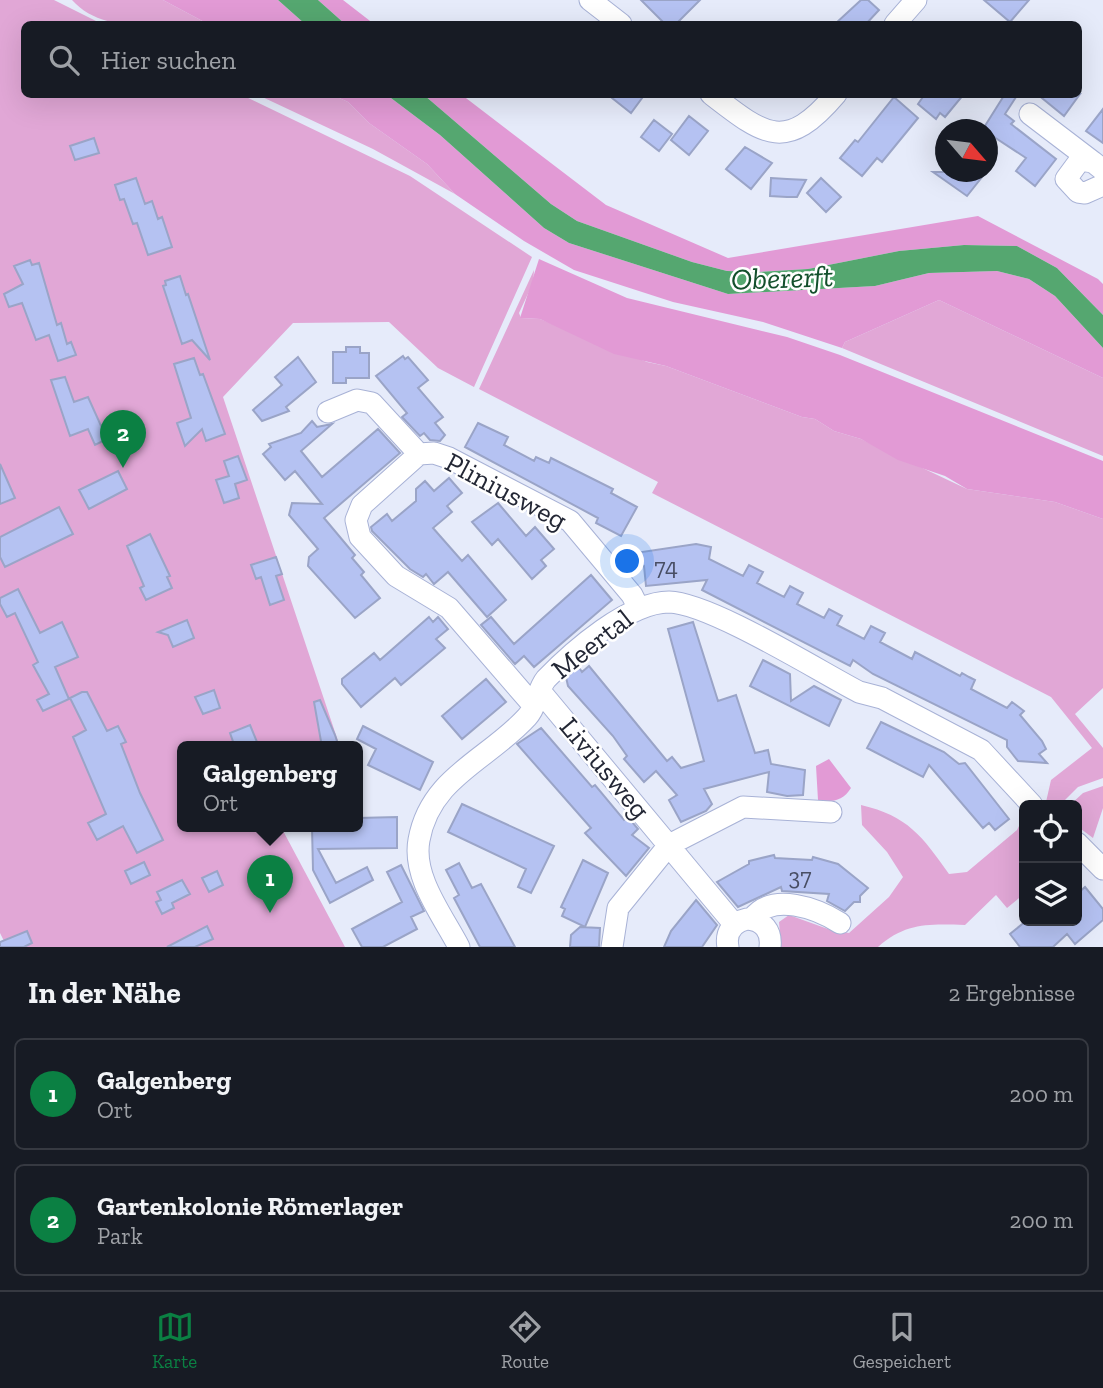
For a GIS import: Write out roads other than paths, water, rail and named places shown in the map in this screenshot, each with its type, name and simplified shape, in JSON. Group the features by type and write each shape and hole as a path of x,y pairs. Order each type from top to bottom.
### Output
{"street":[{"path":"898,21 916,0"},
{"path":"595,1 618,21"},
{"path":"716,98 746,121 777,133 803,127 832,98"},
{"path":"1030,114 1098,166"},
{"path":"1098,166 1080,160 1066,179 1078,192 1085,194 1103,185"},
{"name":"Pliniusweg","path":"328,412 357,400 372,403 419,454"},
{"name":"Pliniusweg","path":"537,698 449,608 396,576 360,537 356,520 362,505 419,454 434,453 449,458 569,521 632,595 638,607"},
{"name":"Meertal","path":"460,947 420,869 417,856 423,821 438,793 529,715 544,681 620,617 638,607 668,602 702,609 859,692 882,698 981,750 1027,800"},
{"name":"Liviusweg","path":"537,698 669,845 732,935 768,930 770,947"},
{"name":"Liviusweg","path":"612,947 618,908 669,845 743,807 831,812"},
{"path":"1082,848 1103,869"},
{"path":"732,935 761,910 791,905 811,908 840,923"}],"water":[{"path":"278,0 318,0 342,21 302,21"},
{"name":"Obererft","path":"391,98 427,98 551,204 577,221 692,262 727,271 808,269 899,251 964,245 1017,246 1057,268 1103,315 1103,348 1055,296 1029,279 997,271 929,273 875,286 728,294 569,243 544,228 440,135"}],"place":[{"name":"Gartenkolonie Römerlager","path":"123,468"},
{"name":"Galgenberg","path":"270,913"}]}
